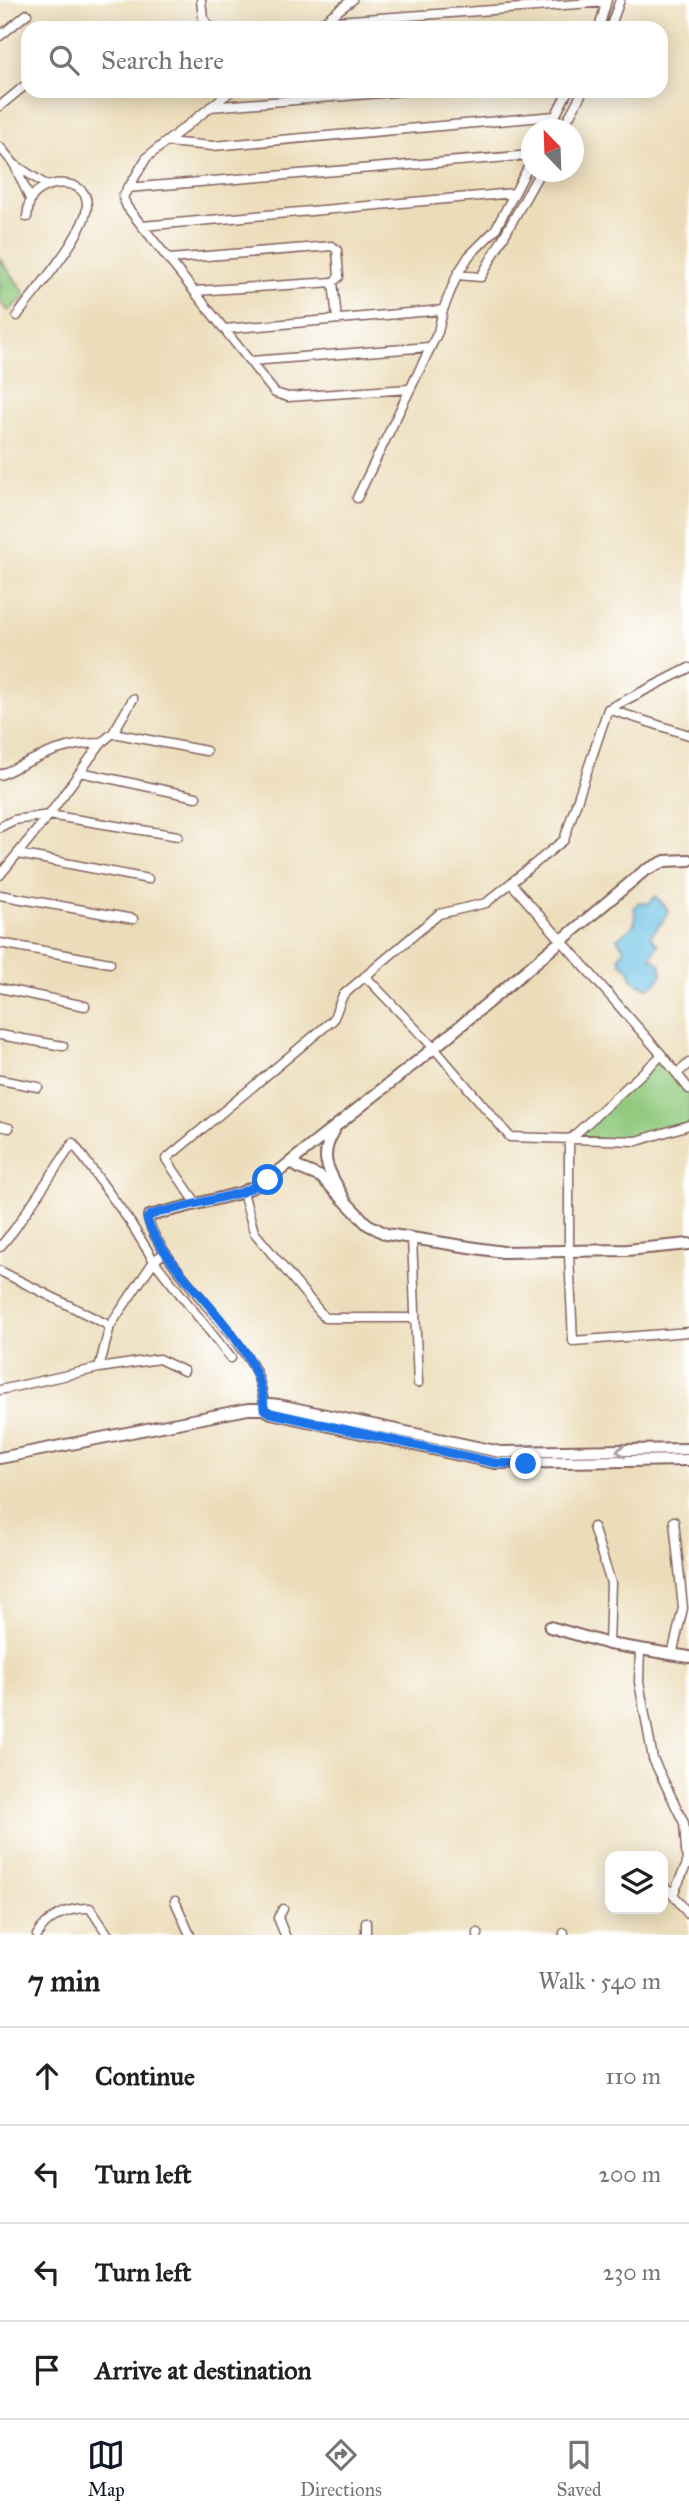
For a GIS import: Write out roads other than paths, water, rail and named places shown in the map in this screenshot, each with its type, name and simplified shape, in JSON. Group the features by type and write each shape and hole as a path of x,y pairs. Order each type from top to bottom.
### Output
{"street":[{"path":"201,0 205,21"},
{"path":"323,21 352,0"},
{"path":"612,21 620,0"},
{"path":"366,21 606,1 602,21"},
{"path":"0,36 26,14"},
{"path":"0,106 21,89"},
{"path":"222,98 147,157 123,197 127,207 275,393 288,397 409,389"},
{"path":"210,107 320,98"},
{"path":"554,119 564,98"},
{"path":"568,119 579,98"},
{"path":"166,142 213,145 555,116"},
{"path":"0,147 14,164 30,199 27,217"},
{"path":"127,188 521,159"},
{"path":"14,164 46,185"},
{"path":"357,498 438,332 443,310 457,275 469,256 495,230 521,178"},
{"path":"457,275 481,277 534,182"},
{"path":"17,316 78,233 87,205 83,193 75,186 63,183 46,185 30,199"},
{"path":"142,226 514,192"},
{"path":"169,260 332,246 337,250 339,277 333,282 195,291"},
{"path":"333,282 337,320"},
{"path":"225,330 443,310"},
{"path":"251,361 429,347"},
{"path":"197,1204 166,1159 333,1020 343,995 439,914 486,903 564,840 608,709 689,668"},
{"path":"0,875 49,816 101,743 113,733 133,699"},
{"path":"608,709 689,735"},
{"path":"113,733 206,751"},
{"path":"0,775 60,749 79,743 101,743"},
{"path":"80,772 196,797"},
{"path":"0,827 14,820 49,816 178,836"},
{"path":"18,854 148,878"},
{"path":"264,1409 264,1394 255,1370 241,1348 165,1252 148,1222 149,1216 243,1192 268,1180 434,1048 643,871 665,861 689,860"},
{"path":"511,883 678,1073 689,1089"},
{"path":"0,895 132,919"},
{"path":"0,943 110,963"},
{"path":"365,976 434,1048 510,1138 638,1141 689,1125"},
{"path":"0,988 85,1006"},
{"path":"0,1035 63,1046"},
{"path":"662,1055 569,1140 569,1251 573,1341 689,1332"},
{"path":"678,1073 689,1063"},
{"path":"0,1080 38,1087"},
{"path":"326,1165 328,1142 336,1127"},
{"path":"0,1247 73,1143 130,1222 154,1261 231,1358"},
{"path":"302,1154 318,1153 345,1201"},
{"path":"292,1162 299,1168 321,1177 359,1217 375,1229 412,1238 503,1252 656,1249 689,1244"},
{"path":"243,1192 254,1232 325,1318 415,1318"},
{"path":"412,1238 418,1383"},
{"path":"99,1368 110,1326 154,1261 165,1252"},
{"path":"0,1271 110,1326"},
{"path":"0,1390 99,1368 159,1359 184,1371"},
{"path":"264,1409 270,1404 278,1405 500,1452 689,1449"},
{"path":"0,1458 248,1409 264,1409 271,1413 495,1463 689,1460"},
{"path":"672,1655 683,1608 674,1521"},
{"path":"593,1527 611,1583 609,1644"},
{"path":"550,1627 609,1644 689,1657"},
{"path":"640,1649 639,1682 653,1759 684,1823 687,1864 673,1894"},
{"path":"668,1890 689,1915"},
{"path":"176,1901 190,1935"},
{"path":"37,1935 44,1924 76,1907 90,1908 108,1935"},
{"path":"283,1909 278,1918 285,1935"},
{"path":"366,1922 366,1935"}],"water":[{"path":"656,896 668,910 650,937 658,944 651,957 660,964 662,974 656,983 648,988 632,980 629,969 621,963 619,956 625,950 617,938 633,926 634,907 639,902 648,904"}]}
